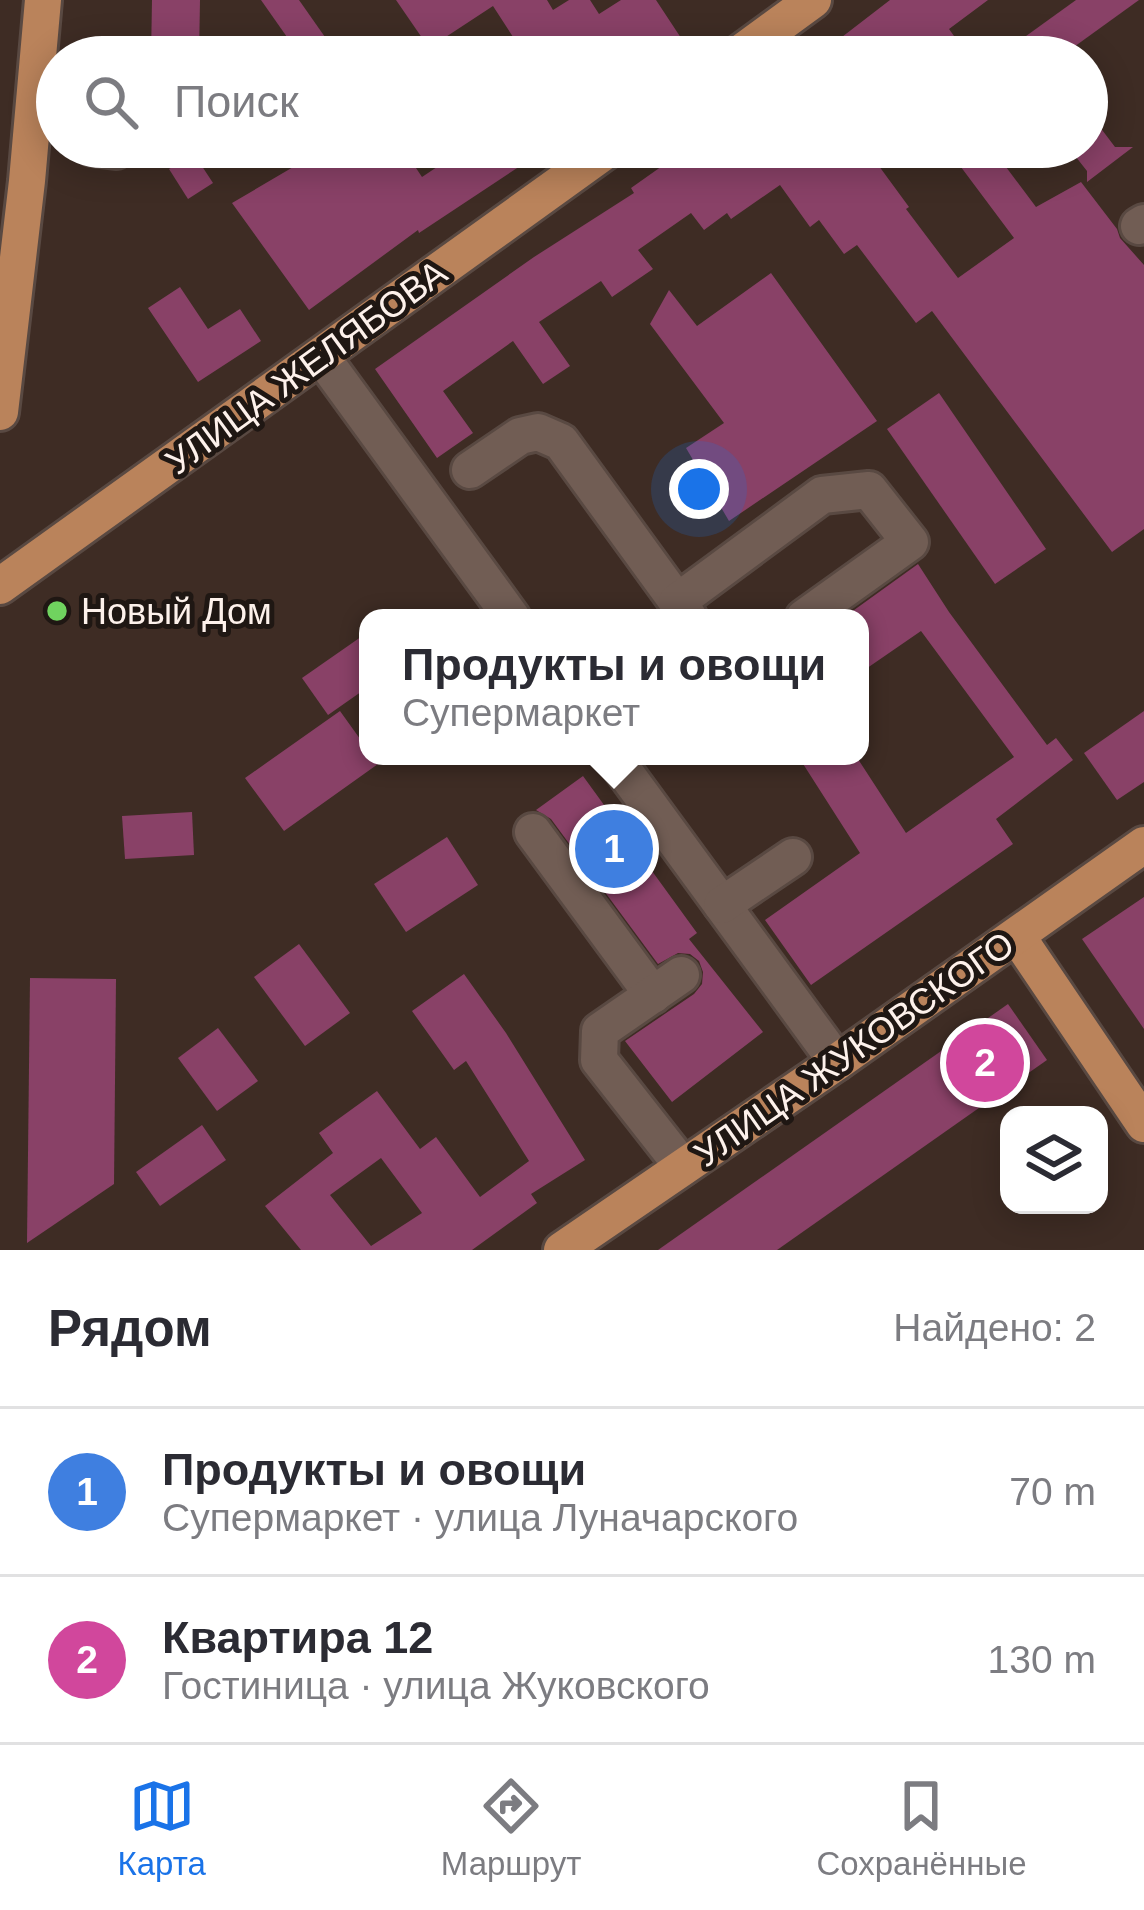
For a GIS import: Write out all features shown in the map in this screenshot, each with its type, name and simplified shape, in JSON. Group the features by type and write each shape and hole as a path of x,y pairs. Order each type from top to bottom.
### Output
{"main road":[{"path":"43,0 43,36"},
{"path":"764,36 813,0"},
{"path":"0,412 14,179 36,150"},
{"name":"УЛИЦА ЖЕЛЯБОВА","path":"0,586 582,168"},
{"name":"УЛИЦА ЖУКОВСКОГО","path":"562,1250 1144,845"},
{"path":"1017,937 1144,1124"}],"street":[{"path":"321,356 505,609"},
{"path":"470,470 520,436 538,432 561,442 682,609"},
{"path":"684,609 822,495 869,490 910,542 817,609"},
{"path":"620,765 837,1062"},
{"path":"532,832 667,985 600,1031 599,1060 683,1167"},
{"path":"722,905 793,856"}],"building":[{"path":"152,0 200,0 199,36 151,36"},
{"path":"261,0 299,0 324,36 286,36"},
{"path":"396,0 547,0 553,10 569,0 590,0 599,14 621,0 656,0 680,36 512,36 493,6 447,36 421,36"},
{"path":"890,0 988,0 949,29 954,36 843,36"},
{"path":"1076,0 1139,0 1089,36 1026,36"},
{"path":"1108,138 1115,147 1133,147 1108,166"},
{"path":"203,168 213,183 188,199 169,169"},
{"path":"292,168 416,168 422,177 436,168 517,168 418,230 309,310 232,203"},
{"path":"659,168 880,168 958,278 1014,238 962,168 1007,168 1036,207 1081,182 1144,265 1144,529 1112,552 932,311 916,323 857,245 844,254 819,220 810,227 780,185 731,219 727,213 704,230 691,213 638,250 653,269 612,297 601,281 539,322 570,366 543,384 513,341 443,391 473,433 437,458 375,369 634,193 631,188"},
{"path":"1085,168 1105,168 1087,182"},
{"path":"771,273 877,421 729,521 686,448 724,423 650,324 669,290 697,326"},
{"path":"180,287 208,329 240,309 261,341 198,382 148,308"},
{"path":"939,393 1046,549 995,584 887,429"},
{"path":"918,564 1047,745 1056,738 1073,760 996,819 1013,844 811,985 765,920 860,853 804,765 862,765 906,833 1014,757 921,631 869,667 869,609 856,609"},
{"path":"359,638 359,693 328,715 302,678"},
{"path":"340,711 359,737 359,765 377,765 284,831 245,778"},
{"path":"1144,711 1144,782 1117,800 1084,753"},
{"path":"583,776 697,933 689,939 763,1032 672,1102 625,1041 694,994 702,984 703,972 690,954 678,953 658,964 551,819 536,810"},
{"path":"192,812 194,855 125,859 122,816"},
{"path":"447,837 478,885 406,932 374,884"},
{"path":"1144,897 1144,1029 1082,939"},
{"path":"299,944 350,1013 305,1046 254,977"},
{"path":"464,974 585,1160 531,1194 537,1203 472,1250 301,1250 265,1206 333,1153 319,1133 377,1091 420,1149 436,1137 480,1197 529,1161 466,1061 454,1070 412,1011","holes":["381,1158 422,1213 371,1246 330,1195"]},
{"path":"30,978 116,979 114,1184 27,1243"},
{"path":"1008,1004 1047,1060 777,1250 658,1250"},
{"path":"218,1028 258,1081 217,1111 178,1058"},
{"path":"202,1125 226,1160 160,1206 136,1172"}],"place":[{"name":"Новый Дом","path":"57,611"},
{"name":"Продукты и овощи","path":"614,849"},
{"name":"Квартира 12","path":"985,1063"}]}
